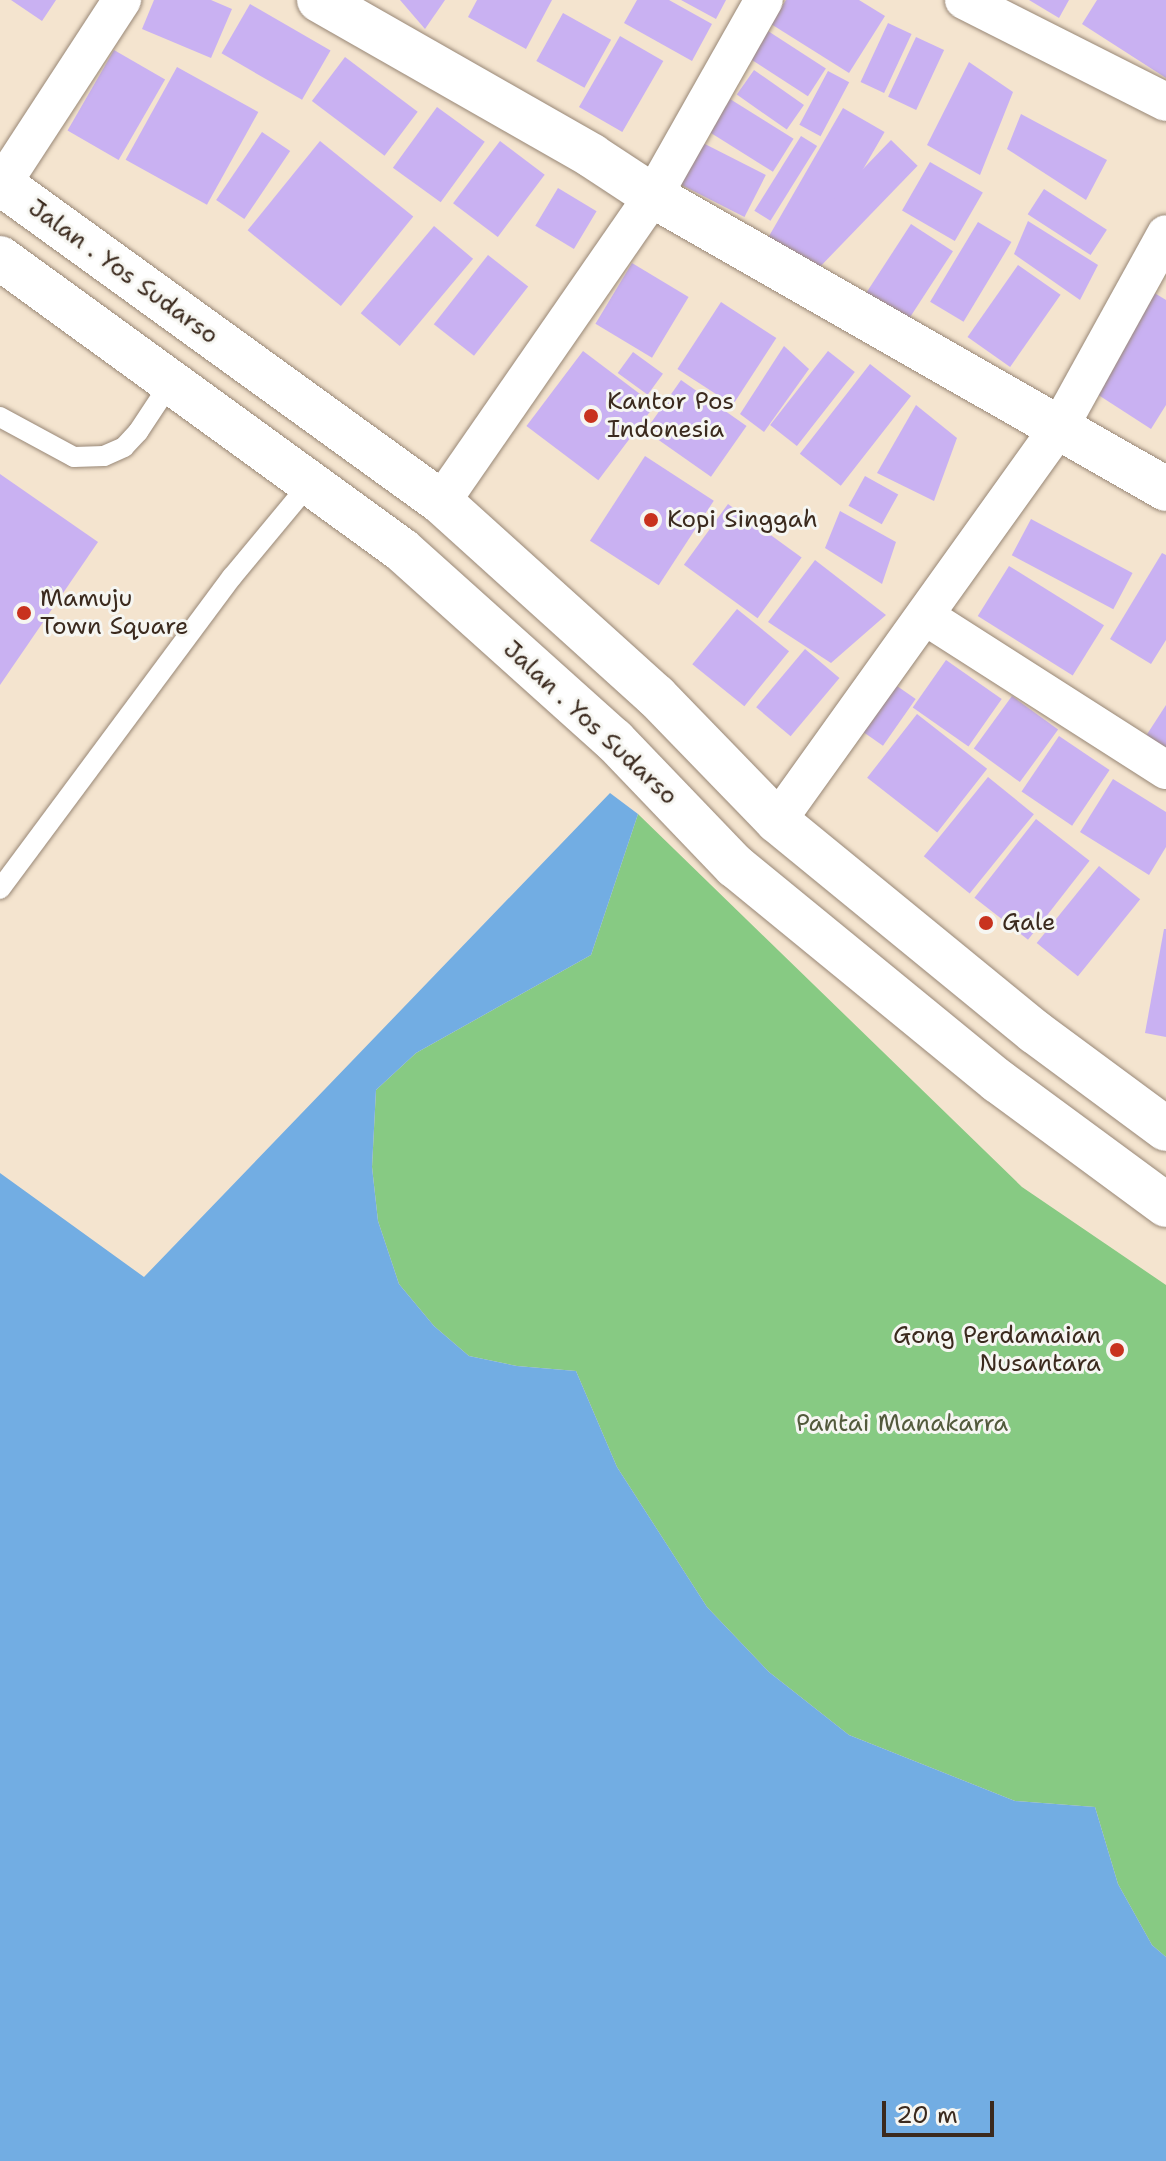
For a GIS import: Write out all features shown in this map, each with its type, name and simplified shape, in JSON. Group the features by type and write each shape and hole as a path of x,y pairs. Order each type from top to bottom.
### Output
{"main road":[{"path":"319,0 592,156 653,196 1166,489"},
{"name":"Jalan . Yos Sudarso","path":"1,184 441,502 656,696 777,821 1035,1032 1166,1129"},
{"name":"Jalan . Yos Sudarso","path":"0,258 402,550 590,719 735,866 998,1081 1166,1205"}],"street":[{"path":"1,184 122,0"},
{"path":"441,502 653,196 764,0"},
{"path":"964,0 1166,102"},
{"path":"777,821 1060,426 1166,234"},
{"path":"925,616 1166,770"}],"lane":[{"path":"0,417 74,457 104,456 124,447 138,432 171,382"},
{"path":"0,889 232,577 310,483"}],"green space":[{"name":"Pantai Manakarra","path":"638,814 1022,1187 1166,1285 1166,1957 1152,1945 1118,1884 1095,1807 1015,1801 849,1735 769,1672 707,1607 617,1467 576,1371 517,1366 469,1356 434,1326 399,1284 378,1221 372,1167 376,1090 416,1053 591,955"}],"water":[{"path":"610,793 638,814 591,955 416,1053 376,1090 372,1167 378,1221 399,1284 434,1326 469,1356 517,1366 576,1371 617,1467 707,1607 769,1672 849,1735 1015,1801 1095,1807 1118,1884 1152,1945 1166,1957 1166,2161 0,2161 0,1173 144,1277"}],"building":[{"path":"11,0 56,0 42,21"},
{"path":"154,0 211,0 232,9 211,58 142,29"},
{"path":"400,0 445,0 425,29"},
{"path":"477,0 552,0 526,49 468,17"},
{"path":"637,0 669,0 712,24 692,61 624,23"},
{"path":"681,0 726,0 716,19"},
{"path":"786,0 859,0 885,16 849,73 771,24"},
{"path":"1029,0 1069,0 1059,18"},
{"path":"1097,0 1166,0 1166,78 1082,24"},
{"path":"250,4 331,50 302,100 222,53"},
{"path":"563,13 611,40 584,88 536,61"},
{"path":"888,23 912,34 884,93 861,82"},
{"path":"768,31 826,69 808,96 750,59"},
{"path":"620,36 663,61 622,132 579,107"},
{"path":"916,37 944,50 916,110 888,97"},
{"path":"114,50 165,80 119,160 68,131"},
{"path":"345,57 418,112 385,156 312,101"},
{"path":"969,62 1013,92 980,175 927,145"},
{"path":"177,67 258,112 207,205 126,160"},
{"path":"754,70 804,105 787,130 737,95"},
{"path":"828,71 849,82 821,136 799,125"},
{"path":"730,99 794,139 773,172 709,132"},
{"path":"437,107 485,142 441,202 393,168"},
{"path":"843,108 885,132 809,263 768,239"},
{"path":"1021,114 1107,160 1086,200 1007,149"},
{"path":"262,132 290,151 244,219 216,200"},
{"path":"801,136 817,146 770,221 754,211"},
{"path":"891,140 918,166 811,276 785,250"},
{"path":"320,141 413,217 341,306 248,230"},
{"path":"500,141 545,175 498,237 453,203"},
{"path":"699,141 766,175 744,217 678,183"},
{"path":"930,162 983,192 955,241 902,210"},
{"path":"558,188 597,211 574,249 535,226"},
{"path":"1044,189 1107,230 1091,255 1028,214"},
{"path":"1028,221 1098,265 1080,300 1014,254"},
{"path":"978,222 1011,242 964,322 930,302"},
{"path":"911,224 953,251 903,328 861,300"},
{"path":"434,226 473,259 400,346 361,313"},
{"path":"488,255 528,286 474,356 434,324"},
{"path":"632,263 689,297 652,358 595,324"},
{"path":"1018,265 1061,295 1010,367 968,337"},
{"path":"1148,289 1166,300 1166,405 1151,429 1086,387"},
{"path":"721,302 776,338 733,405 677,369"},
{"path":"784,346 809,369 764,432 740,414"},
{"name":"Kantor Pos Indonesia","path":"583,351 655,405 598,480 526,426"},
{"path":"828,351 855,372 797,446 770,425"},
{"path":"633,352 663,374 648,395 618,373"},
{"path":"870,364 911,396 841,486 800,454"},
{"path":"681,380 747,426 711,477 645,431"},
{"path":"916,405 957,438 934,501 877,473"},
{"name":"Kopi Singgah","path":"645,456 714,501 659,585 590,541"},
{"name":"Mamuju Town Square","path":"0,474 98,542 0,685"},
{"path":"865,476 898,494 882,524 849,506"},
{"path":"728,504 802,557 758,618 684,565"},
{"path":"840,511 896,542 882,584 825,548"},
{"path":"1031,519 1133,573 1113,609 1012,555"},
{"path":"1162,553 1166,555 1166,640 1151,664 1110,639"},
{"path":"815,560 886,615 831,663 768,622"},
{"path":"1009,566 1104,625 1073,675 978,616"},
{"path":"737,609 789,651 744,706 692,664"},
{"path":"805,649 839,678 791,736 756,707"},
{"path":"946,660 1002,699 968,747 913,708"},
{"path":"887,679 916,699 883,746 854,726"},
{"path":"1012,696 1058,730 1020,782 974,749"},
{"path":"1166,705 1166,758 1142,742"},
{"path":"917,714 987,769 937,833 867,778"},
{"path":"1059,736 1110,770 1072,826 1022,792"},
{"path":"988,777 1034,814 970,893 924,856"},
{"path":"1113,779 1166,812 1166,847 1149,875 1080,832"},
{"path":"1036,819 1090,861 1028,940 974,898"},
{"path":"1099,866 1140,899 1078,976 1037,943"},
{"path":"1166,929 1166,1037 1145,1033"}],"place":[{"name":"Kantor Pos Indonesia","path":"591,416"},
{"name":"Kopi Singgah","path":"651,520"},
{"name":"Mamuju Town Square","path":"24,613"},
{"name":"Gale","path":"986,923"},
{"name":"Gong Perdamaian Nusantara","path":"1117,1350"}]}
